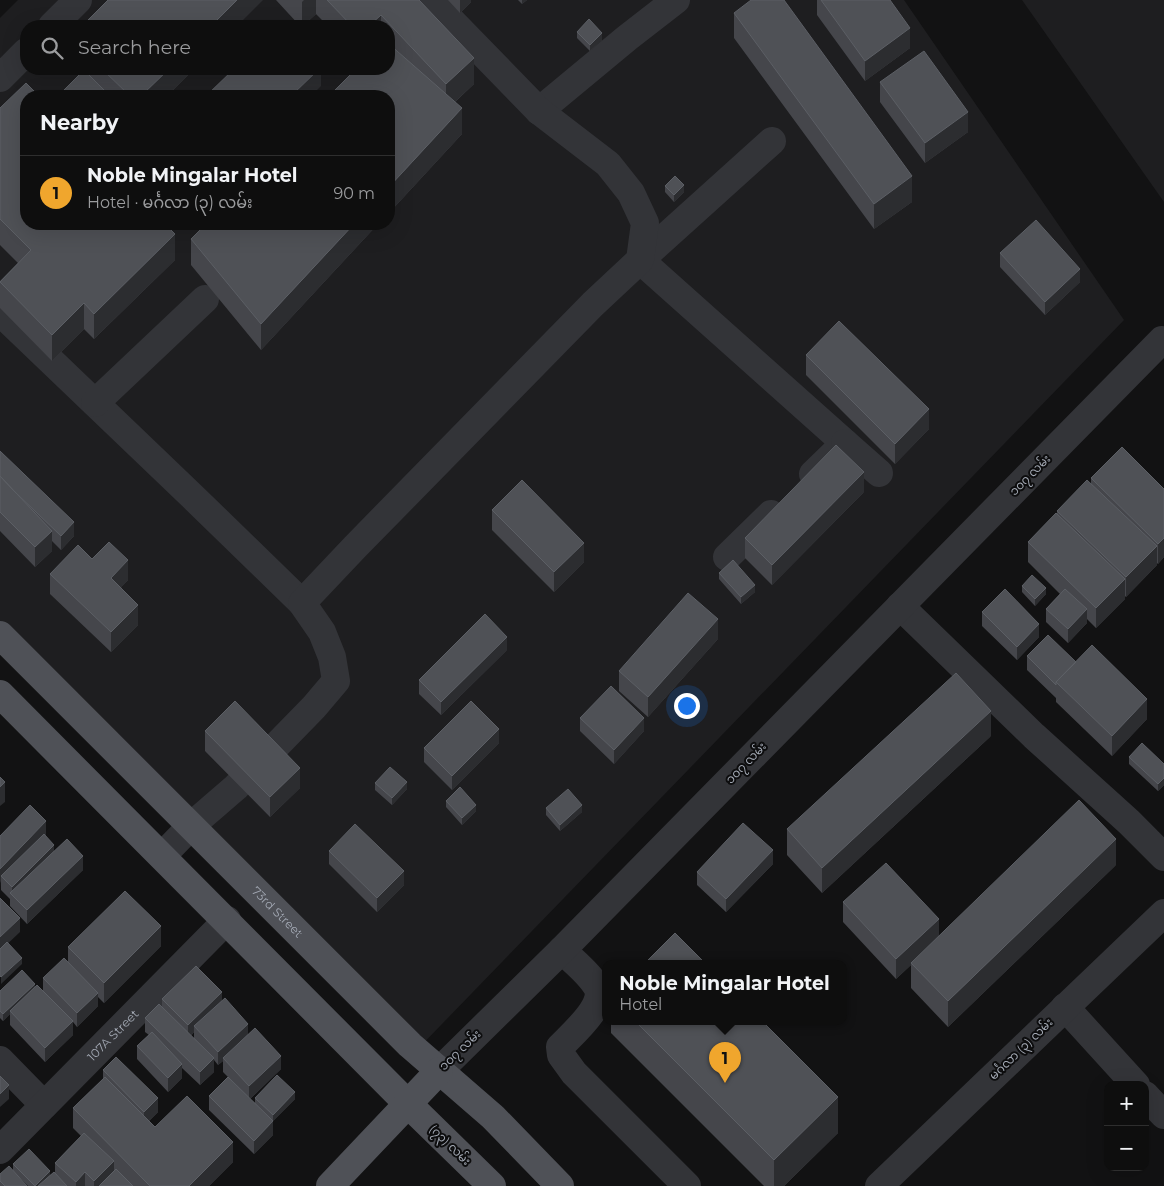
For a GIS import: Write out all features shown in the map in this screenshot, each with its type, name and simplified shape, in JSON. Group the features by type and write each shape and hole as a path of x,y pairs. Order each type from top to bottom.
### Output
{"main road":[{"name":"73rd Street","path":"0,635 410,1044 493,1117 560,1186"},
{"path":"0,694 408,1104"},
{"name":"၁၀၇ လမ်း","path":"330,1186 439,1071"},
{"name":"(၇၃) လမ်း","path":"408,1104 492,1186"}],"street":[{"path":"58,20 78,0"},
{"path":"431,0 539,111 608,164 631,193 645,223 640,260"},
{"path":"539,111 676,0"},
{"path":"0,78 20,58"},
{"path":"302,603 593,304 772,141"},
{"path":"640,260 879,473"},
{"path":"95,403 205,299"},
{"path":"0,312 302,603 322,632 332,657 336,681 314,707 236,787 192,825 162,856"},
{"name":"၁၀၇ လမ်း","path":"439,1071 562,950 1163,342"},
{"path":"727,557 845,442"},
{"path":"900,606 1034,736 1164,856"},
{"name":"107A Street","path":"0,1150 227,920"},
{"name":"မင်္ဂလာ (၃) လမ်း","path":"878,1186 1065,1008 1161,921"},
{"path":"562,950 591,979 598,989 599,998 594,1009 560,1047 561,1055 574,1073 687,1186"},
{"path":"1065,1008 1132,1081"},
{"path":"0,1060 44,1105"},
{"path":"1149,1099 1164,1115"}],"shaded area":[{"path":"18,0 904,0 1124,320 411,1056 0,644 0,18"},
{"path":"1022,0 1164,0 1164,202"}],"building":[{"path":"108,0 237,0 217,20 88,20"},
{"path":"327,0 419,0 474,58 446,84 395,30 395,20 386,20 381,15 376,20 346,20"},
{"path":"751,0 784,0 912,176 874,204 734,13"},
{"path":"821,0 890,0 910,28 865,61"},
{"path":"589,19 602,33 590,45 577,32"},
{"path":"395,49 462,108 395,181 395,90 335,90 350,75 395,75"},
{"path":"924,51 968,112 925,143 880,82"},
{"path":"79,75 89,75 104,90 64,90"},
{"path":"108,75 163,75 147,90 124,90"},
{"path":"228,75 313,75 297,90 212,90"},
{"path":"26,83 33,90 20,90 20,230 171,230 175,234 94,314 84,303 52,335 0,282 31,250 0,219 0,108"},
{"path":"675,176 684,185 674,195 665,186"},
{"path":"1036,220 1080,269 1045,302 1000,253"},
{"path":"200,230 348,230 261,324 191,239"},
{"path":"839,321 929,409 895,444 806,355"},
{"path":"836,445 864,472 772,565 745,538"},
{"path":"1122,447 1164,489 1164,538 1158,544 1091,478"},
{"path":"0,451 74,522 61,536 0,476"},
{"path":"0,476 52,531 35,547 0,512"},
{"path":"522,480 584,543 554,572 492,510"},
{"path":"1087,480 1157,546 1126,577 1057,511"},
{"path":"1056,513 1125,579 1096,608 1028,542"},
{"path":"109,542 128,560 111,578 138,605 111,632 50,574 78,545 92,559"},
{"path":"733,560 755,585 741,597 719,573"},
{"path":"1032,575 1046,588 1035,599 1022,586"},
{"path":"1005,589 1039,624 1017,647 982,612"},
{"path":"1065,589 1087,609 1068,629 1046,609"},
{"path":"688,593 718,619 648,697 619,671"},
{"path":"485,614 507,637 441,702 419,680"},
{"path":"1048,635 1076,662 1056,682 1056,685 1027,656"},
{"path":"1092,645 1147,699 1112,736 1056,682"},
{"path":"956,673 991,711 822,868 787,829"},
{"path":"611,686 644,718 614,750 580,718"},
{"path":"235,701 300,768 270,797 205,731"},
{"path":"471,701 499,729 452,776 424,748"},
{"path":"1142,743 1164,764 1164,778 1158,784 1129,757"},
{"path":"390,767 407,782 392,798 375,783"},
{"path":"0,777 5,782 0,787"},
{"path":"460,787 476,805 462,818 446,801"},
{"path":"568,789 582,805 560,825 546,808"},
{"path":"1079,800 1116,839 948,1001 911,963"},
{"path":"30,805 46,821 0,869 0,836"},
{"path":"743,823 773,850 726,899 697,872"},
{"path":"355,824 404,871 377,898 329,851"},
{"path":"44,834 54,845 12,887 1,876"},
{"path":"67,839 83,856 27,910 10,893"},
{"path":"886,863 939,919 896,959 843,902"},
{"path":"125,891 161,926 104,983 68,947"},
{"path":"0,898 20,918 0,937"},
{"path":"675,933 702,960 648,960"},
{"path":"7,942 22,958 1,977 0,949"},
{"path":"64,958 98,993 77,1013 43,978"},
{"path":"196,966 222,992 188,1025 162,999"},
{"path":"22,970 35,984 3,1014 0,1011 0,991"},
{"path":"37,985 73,1021 45,1048 10,1011"},
{"path":"225,998 248,1024 218,1052 194,1026"},
{"path":"159,1004 214,1058 200,1072 145,1018"},
{"path":"639,1025 766,1025 838,1097 774,1160"},
{"path":"255,1028 281,1056 249,1086 223,1058"},
{"path":"152,1032 182,1064 168,1078 137,1046"},
{"path":"116,1057 158,1098 144,1112 103,1070"},
{"path":"277,1075 295,1092 273,1115 255,1098"},
{"path":"0,1076 9,1085 0,1094"},
{"path":"105,1077 155,1127 187,1096 233,1142 189,1186 150,1186 73,1108"},
{"path":"228,1077 273,1121 254,1141 209,1096"},
{"path":"84,1133 114,1161 94,1181 85,1172 76,1182 55,1163"},
{"path":"29,1149 50,1171 35,1186 13,1164"},
{"path":"9,1166 27,1186 5,1186 0,1181 0,1174"},
{"path":"116,1169 133,1186 99,1186"},
{"path":"54,1172 67,1186 38,1186"}],"place":[{"name":"Noble Mingalar Hotel","path":"725,1083"}]}
